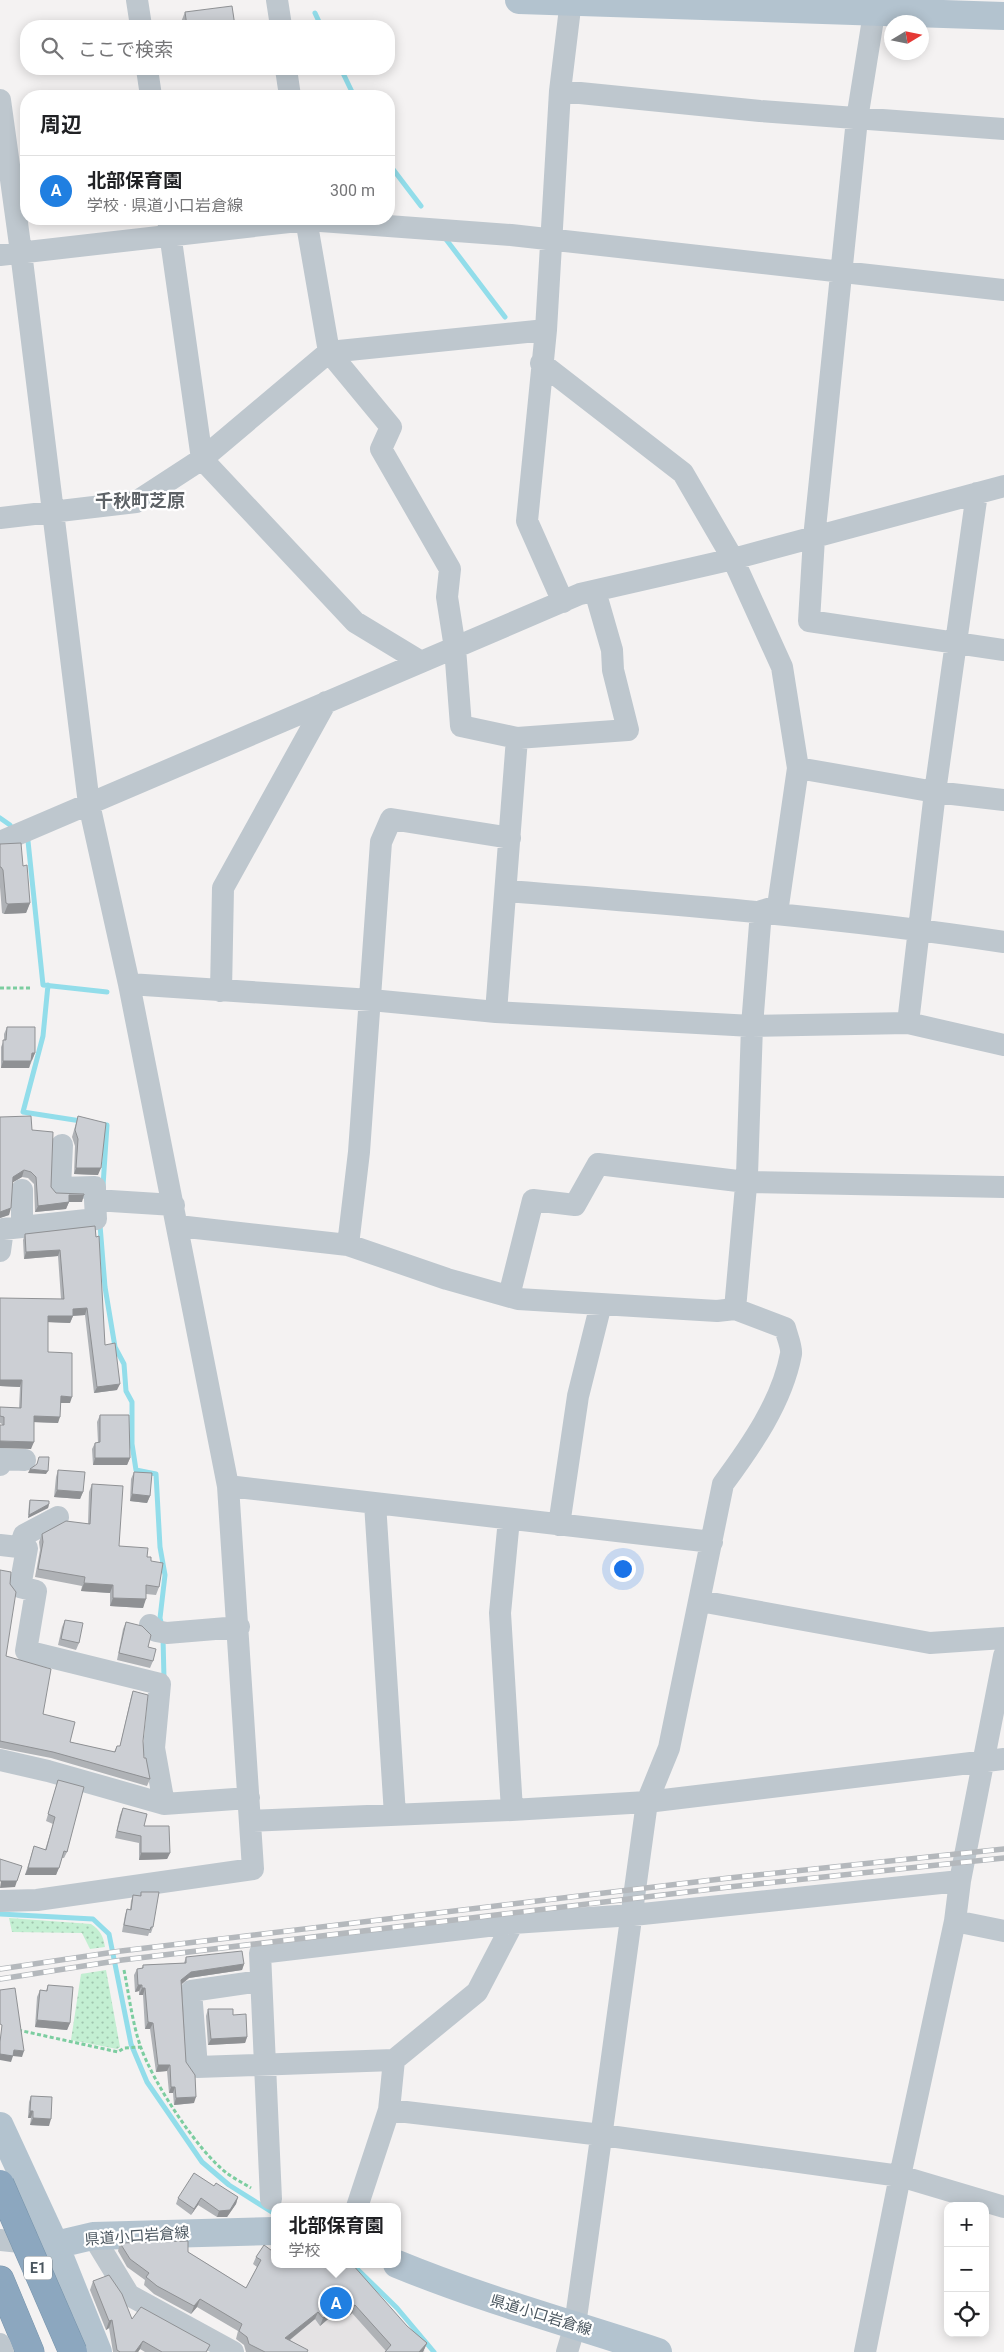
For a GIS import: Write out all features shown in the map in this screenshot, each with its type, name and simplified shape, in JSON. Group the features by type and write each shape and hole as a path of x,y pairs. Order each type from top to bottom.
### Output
{"highway":[{"name":"E1","path":"0,2184 73,2352"},
{"path":"0,2280 30,2352"}],"main road":[{"path":"519,0 1004,16"},
{"path":"0,2126 54,2245 98,2352"},
{"name":"県道小口岩倉線","path":"54,2245 93,2236 271,2231"},
{"name":"県道小口岩倉線","path":"401,2266 453,2287 658,2352"}],"street":[{"path":"137,0 140,20"},
{"path":"277,0 279,20"},
{"path":"563,602 527,521 541,363 546,330 560,91 571,1"},
{"path":"874,13 857,119 814,538 809,621 1004,650"},
{"path":"148,75 150,90"},
{"path":"287,75 289,90"},
{"path":"560,91 857,119 1004,130"},
{"path":"0,100 11,254 53,511 89,804 129,984 228,1486 253,1869 37,1900 0,1901"},
{"path":"11,254 169,227 204,225"},
{"path":"308,225 329,352 390,427 381,449 450,569 447,597 455,648 461,726 517,738 628,730 613,670 612,650 595,591"},
{"path":"380,225 551,239 842,270 1004,290"},
{"path":"169,227 202,459 355,622 421,662"},
{"path":"0,518 136,502 202,459 329,352 546,330"},
{"path":"541,363 683,473 732,559 782,667 798,768 778,906 762,911"},
{"path":"0,842 563,602 595,591 814,538 1004,486"},
{"path":"908,1023 935,792 978,493"},
{"path":"221,991 224,888 326,702"},
{"path":"496,1012 517,738"},
{"path":"798,768 935,792 1004,800"},
{"path":"348,1245 359,1152 381,842 391,819 510,838"},
{"path":"506,891 762,911 918,929 1004,942"},
{"path":"735,1309 746,1182 752,1026 762,911"},
{"path":"129,984 371,1000 496,1012 752,1026 908,1023 1004,1045"},
{"path":"0,1251 3,1229 96,1219 95,1188 60,1188 62,1145"},
{"path":"509,1296 533,1200 575,1205 598,1164 746,1182 1004,1187"},
{"path":"22,1190 22,1227"},
{"path":"95,1200 348,1245 447,1279 518,1299 717,1311 735,1309 785,1328 791,1352 776,1397 750,1448 723,1484 669,1748 647,1802 633,1915 575,2325 567,2352"},
{"path":"559,1525 578,1396 601,1304"},
{"path":"0,1465 1,1459 25,1460"},
{"path":"228,1486 712,1542"},
{"path":"375,1503 395,1815"},
{"path":"10,1546 24,1535 58,1517"},
{"path":"509,1519 500,1613 512,1810"},
{"path":"10,1546 27,1548 20,1587 36,1591 26,1651 160,1684 154,1748 164,1804"},
{"path":"700,1601 930,1643 1004,1638"},
{"path":"158,1630 238,1626"},
{"path":"865,2352 900,2176 955,1921 960,1881 994,1760 1004,1656"},
{"path":"0,1760 48,1770 164,1804 249,1798"},
{"path":"250,1821 512,1810 647,1802 994,1760"},
{"path":"272,2200 260,1953 513,1922 633,1915 960,1881"},
{"path":"955,1921 1004,1931"},
{"path":"260,1981 190,1991 197,2067 394,2060 477,1992 513,1922"},
{"path":"358,2203 389,2110 394,2060"},
{"path":"389,2110 602,2135 900,2176 1004,2207"},
{"path":"93,2236 129,2295 233,2352"},
{"path":"0,2240 54,2245"},
{"path":"0,2344 3,2352"}],"path":[{"path":"0,988 30,988"},
{"path":"124,1970 139,2047 172,2105 211,2158 227,2174 272,2200"},
{"path":"10,2028 118,2052 124,2048 139,2047"}],"shaded area":[{"path":"340,2268 348,2268 425,2351 424,2352 267,2352"}],"green space":[{"path":"9,1918 91,1924 101,1934 105,1947 90,1949 82,1933 12,1932"},
{"path":"106,1970 120,2047 117,2049 71,2040 81,1974"}],"building":[{"path":"232,6 234,20 186,20 185,12"},
{"path":"21,843 23,866 27,865 30,903 8,904 6,903 3,870 0,867 0,844"},
{"path":"7,1027 35,1027 35,1053 32,1053 31,1061 3,1061 3,1040 6,1040"},
{"path":"31,1116 32,1130 53,1132 51,1187 56,1193 84,1195 69,1195 69,1202 38,1206 36,1177 31,1172 24,1170 13,1177 11,1208 0,1212 0,1117"},
{"path":"78,1116 106,1123 101,1168 76,1168 78,1139 75,1130"},
{"path":"95,1226 96,1237 99,1236 105,1345 115,1343 120,1384 97,1387 87,1308 73,1309 73,1316 48,1316 48,1352 72,1353 72,1397 61,1396 60,1417 34,1416 34,1442 0,1441 0,1425 4,1425 4,1417 0,1416 0,1407 21,1408 22,1380 0,1380 0,1298 64,1299 60,1250 26,1252 25,1234"},
{"path":"100,1415 129,1415 130,1458 95,1458 95,1443 100,1442"},
{"path":"39,1457 49,1457 48,1471 30,1469 37,1464"},
{"path":"58,1470 85,1472 83,1492 57,1490"},
{"path":"134,1472 152,1473 150,1496 132,1494"},
{"path":"92,1484 123,1486 119,1546 148,1548 147,1557 151,1557 151,1561 163,1563 159,1587 146,1585 146,1599 113,1598 113,1585 84,1583 85,1577 38,1569 43,1542 42,1534 66,1521 90,1524"},
{"path":"30,1500 49,1501 49,1504 29,1515"},
{"path":"0,1570 11,1572 10,1584 16,1592 6,1656 51,1669 43,1714 75,1722 70,1742 115,1752 117,1746 120,1746 133,1691 148,1695 143,1741 144,1758 146,1758 150,1779 53,1752 0,1741"},
{"path":"65,1620 83,1623 79,1643 61,1639"},
{"path":"126,1622 142,1626 151,1635 148,1647 156,1649 153,1661 119,1653"},
{"path":"58,1780 84,1787 67,1852 64,1851 59,1868 28,1868 34,1846 46,1850 55,1817 48,1814"},
{"path":"123,1808 147,1814 144,1826 169,1826 170,1853 141,1853 141,1836 117,1831"},
{"path":"0,1859 22,1866 17,1881 0,1881"},
{"path":"141,1892 159,1892 153,1927 150,1930 124,1925 127,1909 131,1910 133,1895 141,1896"},
{"path":"242,1951 244,1964 191,1972 181,1980 186,2062 195,2075 196,2097 176,2098 175,2087 171,2087 170,2065 158,2065 153,2023 148,2022 145,1988 142,1988 142,1985 138,1985 137,1969 143,1968 143,1965 186,1963 186,1957"},
{"path":"48,1985 73,1987 70,2023 37,2020 40,1990 47,1991"},
{"path":"15,1988 24,2051 14,2050 13,2056 0,2054 2,2025 0,2024 0,1990"},
{"path":"208,2009 233,2009 233,2015 246,2014 247,2037 211,2039"},
{"path":"31,2096 52,2097 51,2119 33,2118 33,2111 30,2111"},
{"path":"194,2173 214,2186 216,2183 238,2197 230,2210 219,2211 201,2198 194,2209 178,2198"},
{"path":"188,2241 188,2252 246,2288 261,2260 256,2257 264,2245 271,2250 271,2268 356,2268 407,2326 427,2343 419,2352 385,2352 391,2345 355,2305 352,2307 345,2299 323,2318 318,2312 285,2338 308,2350 307,2352 265,2352 249,2344 247,2337 239,2331 242,2324 200,2299 194,2306 157,2286 146,2277 149,2273 130,2259 120,2243"},
{"path":"109,2275 122,2294 132,2319 141,2307 210,2345 206,2352 162,2352 143,2341 135,2352 120,2352 117,2350 112,2320 109,2321 93,2281"}],"waterway":[{"path":"315,13 318,20"},
{"path":"344,75 351,90"},
{"path":"395,172 421,206"},
{"path":"445,238 505,317"},
{"path":"0,818 10,825"},
{"path":"28,841 43,985 107,992"},
{"path":"48,985 43,1036 23,1112 81,1121"},
{"path":"99,1124 107,1125 103,1186"},
{"path":"100,1225 105,1287 115,1347 124,1364 126,1391 132,1402 132,1444 136,1470 156,1474 160,1547 165,1575 160,1618 162,1626"},
{"path":"163,1637 164,1679"},
{"path":"0,1914 93,1919 109,1934 131,2044 147,2082 202,2162 229,2185 271,2211"},
{"path":"356,2268 397,2308 434,2352"}],"railway":[{"path":"0,1969 121,1951 729,1878 1004,1849"},
{"path":"0,1979 122,1960 729,1887 1004,1858"}],"place":[{"name":"北部保育園","path":"336,2303"}],"district":[{"name":"千秋町芝原","path":"140,501"}]}
